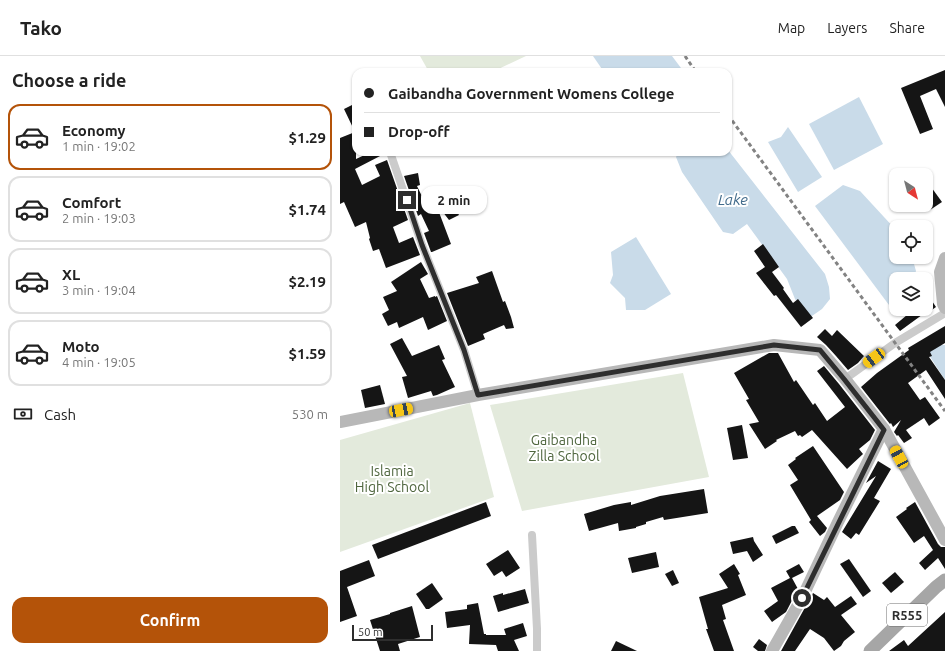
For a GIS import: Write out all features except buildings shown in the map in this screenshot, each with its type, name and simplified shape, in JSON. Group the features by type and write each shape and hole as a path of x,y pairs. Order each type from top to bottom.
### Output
{"main road":[{"name":"R555","path":"870,651 945,580"}],"street":[{"path":"391,156 422,245 464,350 478,395"},
{"path":"945,258 940,272 943,304 945,308"},
{"path":"844,379 895,343 945,313"},
{"path":"340,422 478,395 774,345 820,350 884,430 945,540"},
{"path":"772,651 802,598 884,430"},
{"path":"532,536 537,651"}],"green space":[{"path":"420,56 526,56 500,68 427,68"},
{"name":"Gaibandha Zilla School","path":"683,373 709,477 522,511 490,405"},
{"name":"Islamia High School","path":"470,403 494,497 340,552 340,440"}],"water":[{"path":"593,56 672,56 681,68 601,68"},
{"path":"859,97 883,144 834,170 809,124"},
{"path":"788,127 822,177 798,192 768,142 781,137"},
{"name":"Lake","path":"732,155 825,274 829,287 830,299 822,309 809,318 795,299 787,279 747,224 733,234 723,232 682,172 676,157"},
{"path":"843,185 860,191 889,222 889,264 914,264 916,271 889,272 889,305 815,206"},
{"path":"636,237 671,294 645,310 626,310 625,298 610,283 613,275 611,252"},
{"path":"937,345 945,345 945,380 927,352"}],"railway":[{"path":"685,56 693,68"},
{"path":"732,120 945,411"}],"route":[{"path":"407,200 422,245 464,350 478,395 774,345 820,350 884,430 802,598"}]}
